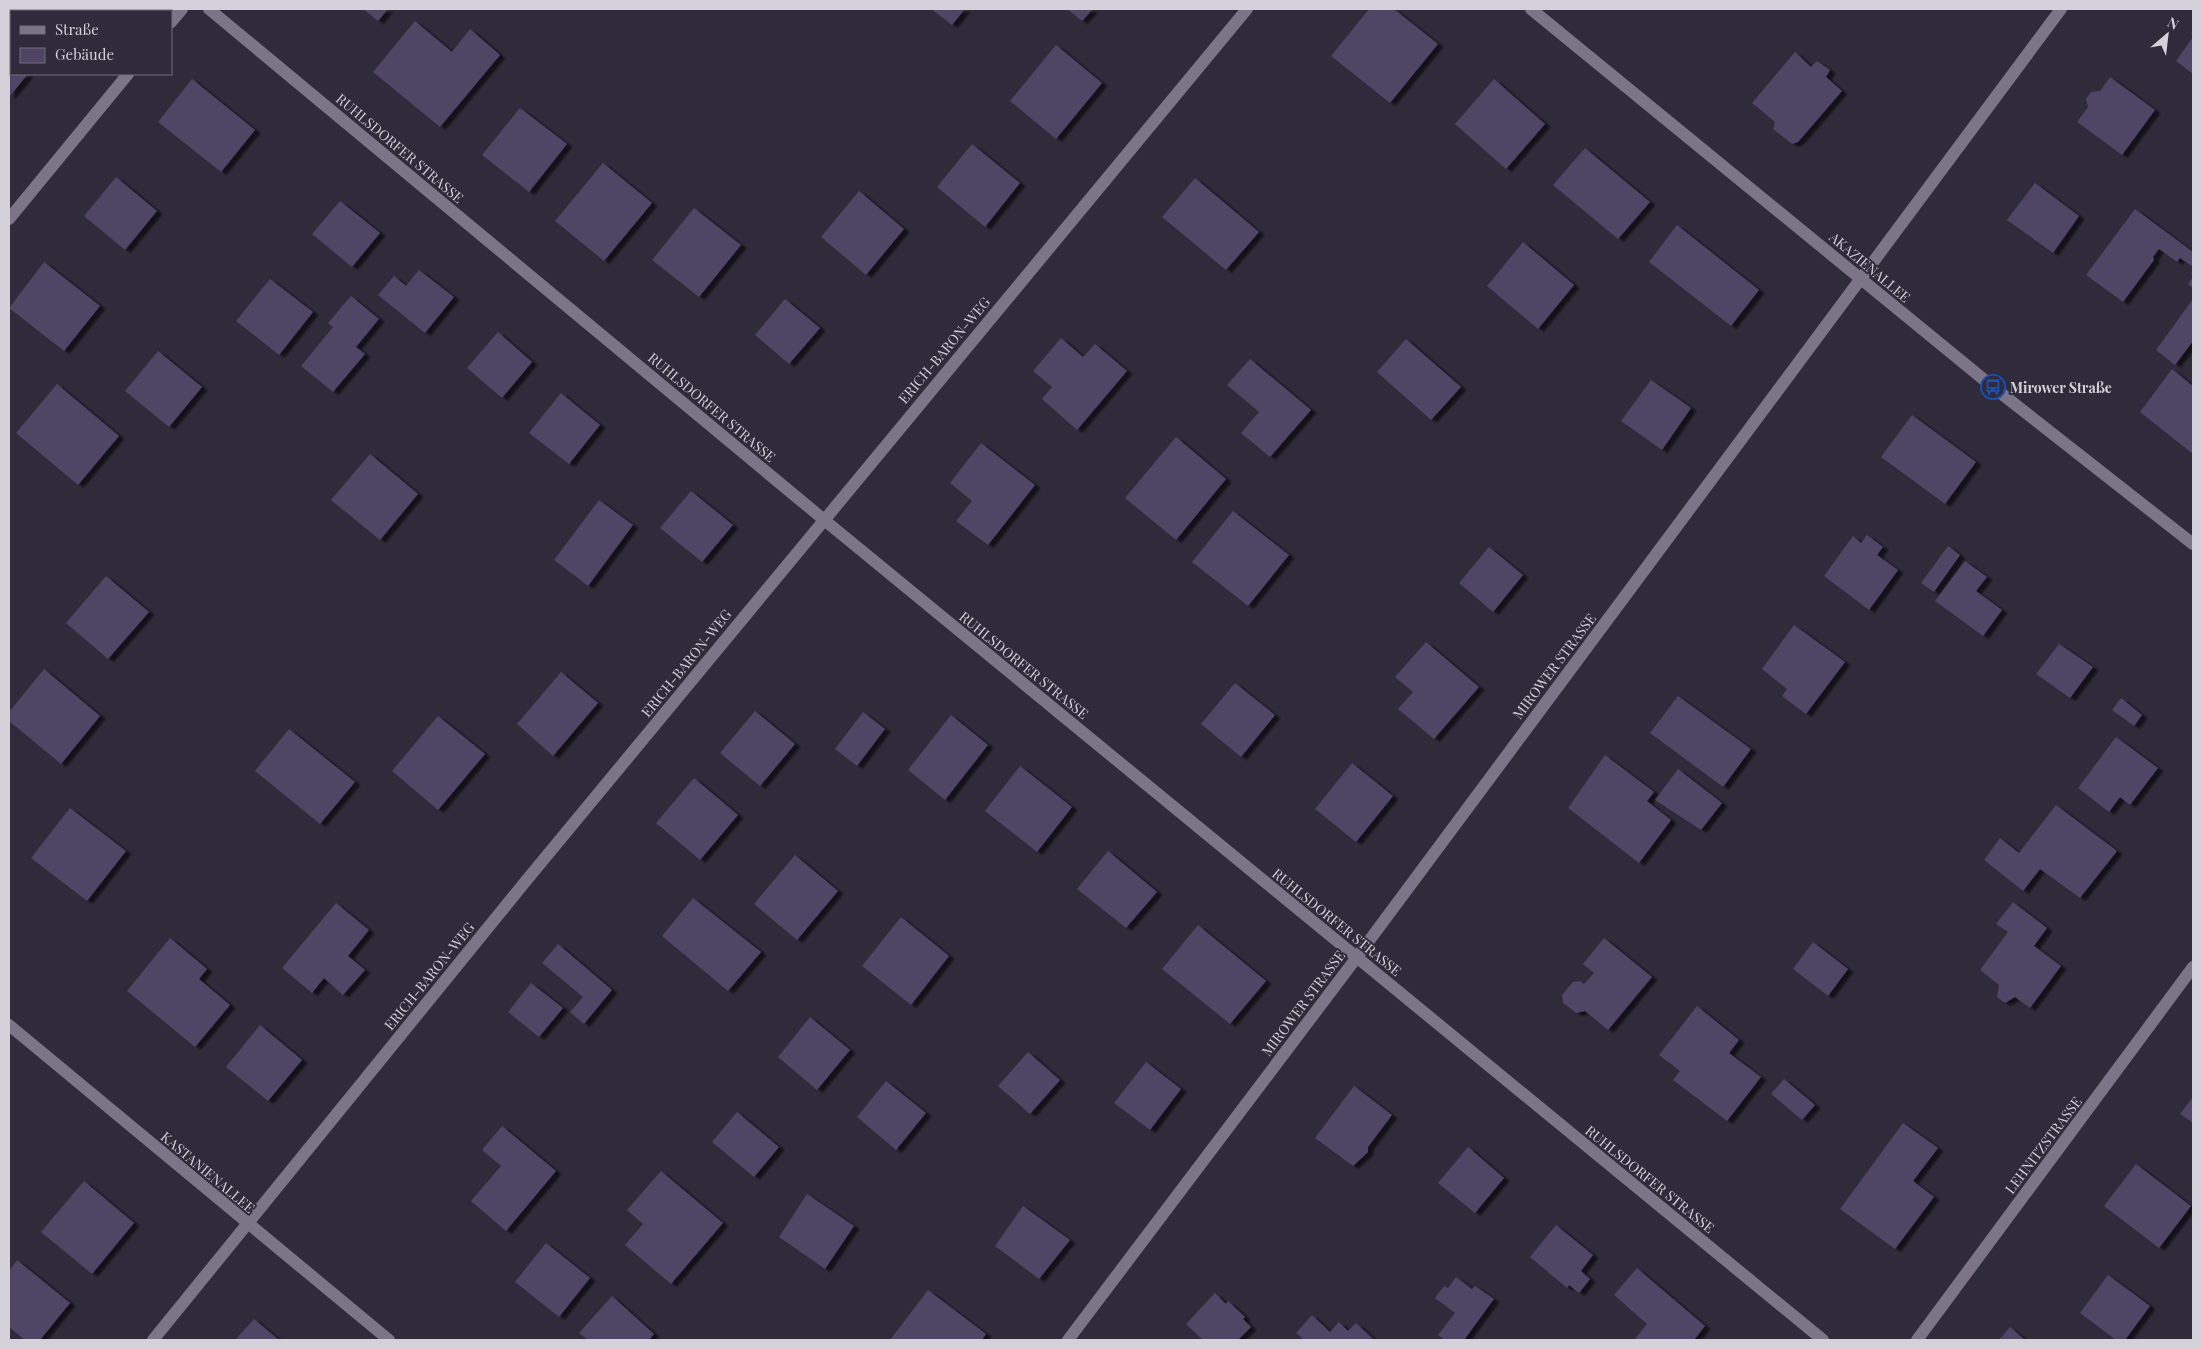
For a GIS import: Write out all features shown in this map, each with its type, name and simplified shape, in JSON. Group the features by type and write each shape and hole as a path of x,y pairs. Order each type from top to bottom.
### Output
{"street":[{"path":"172,21 182,9"},
{"name":"RUHLSDORFER STRASSE","path":"209,9 823,519 1823,1340"},
{"name":"ERICH-BARON-WEG","path":"153,1340 823,519 1246,9"},
{"name":"AKAZIENALLEE","path":"1531,9 1993,387 2193,544"},
{"name":"MIROWER STRASSE","path":"1068,1340 1356,957 2061,9"},
{"path":"9,219 127,75"},
{"name":"LEHNITZSTRASSE","path":"1917,1340 2193,967"},
{"name":"KASTANIENALLEE","path":"9,1025 246,1224 389,1340"}],"building":[{"path":"17,9 95,9 94,10"},
{"path":"363,9 388,9 378,21"},
{"path":"931,9 965,9 952,25"},
{"path":"1067,9 1093,9 1082,21"},
{"path":"1369,9 1394,9 1438,44 1390,103 1331,56"},
{"path":"415,21 452,52 470,29 500,55 440,127 373,72"},
{"path":"2193,37 2193,74 2176,61"},
{"path":"9,42 10,75 27,75 9,97"},
{"path":"1056,45 1102,83 1056,139 1010,101"},
{"path":"1795,52 1811,67 1817,61 1830,70 1826,77 1842,91 1798,142 1792,144 1773,129 1775,122 1752,103"},
{"path":"2110,77 2155,110 2122,155 2077,122 2088,107 2086,99 2091,92 2100,91"},
{"path":"192,79 255,130 221,172 158,122"},
{"path":"1494,79 1545,124 1506,169 1455,124"},
{"path":"520,108 567,144 529,192 482,155"},
{"path":"972,144 1020,183 985,227 937,187"},
{"path":"1585,148 1650,202 1618,239 1553,185"},
{"path":"603,163 652,203 604,261 555,221"},
{"path":"116,177 157,211 125,250 84,216"},
{"path":"1195,178 1259,232 1226,270 1162,217"},
{"path":"2035,183 2079,216 2053,253 2007,220"},
{"path":"859,191 904,229 866,275 821,237"},
{"path":"340,201 380,233 352,267 312,234"},
{"path":"694,208 741,245 699,297 652,260"},
{"path":"2135,209 2193,252 2193,267 2180,258 2177,262 2159,249 2153,257 2154,260 2123,302 2086,275"},
{"path":"1677,225 1759,290 1731,326 1649,262"},
{"path":"1523,242 1574,285 1538,329 1487,286"},
{"path":"44,262 100,306 64,351 9,308"},
{"path":"419,270 454,297 425,333 378,295 394,276 406,286"},
{"path":"2193,277 2193,288 2188,284"},
{"path":"270,279 313,312 279,355 236,321"},
{"path":"351,296 379,319 356,347 365,354 333,392 301,366 333,327 328,323"},
{"path":"785,299 820,328 789,364 755,335"},
{"path":"2193,299 2193,341 2175,365 2156,350"},
{"path":"498,332 532,362 502,398 467,368"},
{"path":"1061,338 1083,357 1095,344 1127,371 1077,430 1042,399 1052,387 1033,371"},
{"path":"1406,339 1461,387 1431,420 1377,372"},
{"path":"158,351 202,387 169,427 125,391"},
{"path":"1250,359 1311,410 1270,457 1241,433 1259,412 1227,385"},
{"path":"2172,369 2193,386 2193,454 2140,412"},
{"path":"1651,380 1691,408 1662,450 1621,421"},
{"path":"57,384 119,436 78,485 16,433"},
{"path":"561,393 600,425 569,464 529,433"},
{"path":"1912,415 1976,462 1945,504 1881,457"},
{"path":"1176,437 1226,479 1176,540 1125,498"},
{"path":"981,443 1035,485 988,545 956,521 972,501 950,483"},
{"path":"370,454 418,494 380,540 331,500"},
{"path":"691,491 733,525 702,562 660,528"},
{"path":"599,500 633,525 588,586 554,560"},
{"path":"1233,511 1289,555 1248,606 1192,562"},
{"path":"1867,535 1883,547 1877,555 1898,570 1869,610 1824,576 1853,536 1861,543"},
{"path":"1948,546 1960,555 1934,592 1921,583"},
{"path":"1489,547 1523,575 1493,612 1459,583"},
{"path":"1965,561 1987,577 1976,591 2002,610 1983,636 1935,601"},
{"path":"106,576 149,612 108,659 66,623"},
{"path":"1794,625 1845,662 1806,714 1782,696 1787,689 1762,669"},
{"path":"1426,642 1479,687 1434,739 1398,709 1413,692 1395,677"},
{"path":"2059,644 2093,667 2070,698 2036,674"},
{"path":"44,669 100,716 61,764 9,721 9,712"},
{"path":"561,672 598,703 553,756 517,724"},
{"path":"1235,683 1275,715 1241,757 1201,724"},
{"path":"1678,696 1751,749 1723,787 1650,733"},
{"path":"2121,698 2142,715 2134,726 2112,710"},
{"path":"755,711 795,744 760,786 720,753"},
{"path":"863,712 885,729 857,766 835,749"},
{"path":"951,715 988,745 945,800 908,770"},
{"path":"438,716 485,754 438,810 392,771"},
{"path":"289,729 355,782 320,824 255,771"},
{"path":"2116,737 2158,768 2130,805 2120,797 2109,812 2078,788"},
{"path":"1605,755 1654,792 1647,801 1671,820 1639,863 1568,808"},
{"path":"1352,763 1393,796 1356,842 1315,809"},
{"path":"1020,766 1072,807 1037,852 985,811"},
{"path":"1678,769 1722,803 1701,830 1655,800"},
{"path":"694,778 738,815 700,860 656,823"},
{"path":"2056,805 2117,851 2080,898 2040,869 2023,891 1984,860 2000,838 2019,853"},
{"path":"70,808 126,851 87,901 31,858"},
{"path":"1108,851 1157,892 1126,928 1077,889"},
{"path":"795,855 838,891 797,940 754,904"},
{"path":"693,898 761,952 728,991 662,936"},
{"path":"2013,902 2047,928 2034,946 2061,966 2030,1008 2015,997 2005,1003 1997,997 1999,985 1980,970 2008,932 1996,924"},
{"path":"336,903 369,930 348,956 365,970 343,995 324,978 312,993 282,968"},
{"path":"901,917 949,956 911,1005 862,966"},
{"path":"1198,925 1266,981 1230,1024 1162,969"},
{"path":"170,938 207,969 199,979 230,1005 195,1047 127,991"},
{"path":"1604,938 1652,977 1608,1030 1585,1011 1576,1013 1563,1003 1562,995 1573,982 1580,981 1584,984 1594,973 1583,964"},
{"path":"1813,942 1848,969 1828,996 1793,969"},
{"path":"558,944 612,990 584,1024 570,1012 583,997 542,963"},
{"path":"531,983 563,1008 539,1037 508,1012"},
{"path":"1697,1006 1739,1040 1729,1053 1761,1077 1727,1121 1673,1080 1680,1071 1659,1055"},
{"path":"810,1017 850,1050 817,1090 778,1057"},
{"path":"260,1025 302,1060 268,1101 226,1067"},
{"path":"1028,1052 1060,1080 1030,1114 998,1086"},
{"path":"1146,1062 1181,1089 1150,1130 1114,1103"},
{"path":"1784,1079 1815,1105 1802,1120 1771,1094"},
{"path":"886,1081 926,1113 896,1150 857,1117"},
{"path":"1354,1086 1392,1115 1368,1147 1368,1152 1353,1166 1315,1138"},
{"path":"2193,1097 2193,1123 2180,1114"},
{"path":"737,1112 779,1147 754,1177 712,1142"},
{"path":"1903,1123 1938,1148 1913,1181 1934,1197 1895,1249 1840,1209"},
{"path":"502,1126 556,1171 506,1231 471,1201 501,1166 482,1150"},
{"path":"1468,1147 1504,1178 1475,1213 1438,1183"},
{"path":"2136,1164 2191,1206 2159,1248 2104,1206"},
{"path":"661,1171 723,1223 671,1284 625,1245 643,1224 627,1210"},
{"path":"84,1181 134,1223 92,1274 41,1232"},
{"path":"807,1194 854,1226 825,1269 779,1237"},
{"path":"1023,1206 1070,1240 1039,1279 995,1246"},
{"path":"1556,1225 1593,1255 1581,1271 1590,1279 1579,1293 1569,1285 1567,1288 1530,1257"},
{"path":"546,1243 590,1278 559,1317 515,1282"},
{"path":"17,1260 70,1303 40,1340 25,1340 9,1327 9,1271"},
{"path":"1637,1268 1705,1326 1694,1340 1634,1340 1647,1324 1614,1295"},
{"path":"2108,1275 2150,1306 2125,1340 2116,1340 2080,1313"},
{"path":"1456,1277 1472,1289 1475,1286 1494,1299 1464,1340 1445,1340 1438,1335 1455,1313 1435,1298 1444,1286 1448,1288"},
{"path":"928,1290 986,1334 982,1340 890,1340"},
{"path":"1215,1293 1226,1304 1228,1301 1245,1317 1243,1319 1251,1327 1238,1340 1203,1340 1186,1324"},
{"path":"612,1296 654,1334 649,1340 588,1340 579,1333"},
{"path":"1312,1315 1330,1332 1339,1322 1348,1331 1356,1323 1373,1339 1304,1340 1296,1333"},
{"path":"254,1319 279,1340 235,1340"},
{"path":"2010,1327 2025,1340 1999,1340"}],"place":[{"name":"Mirower Straße","path":"1993,387"}]}
